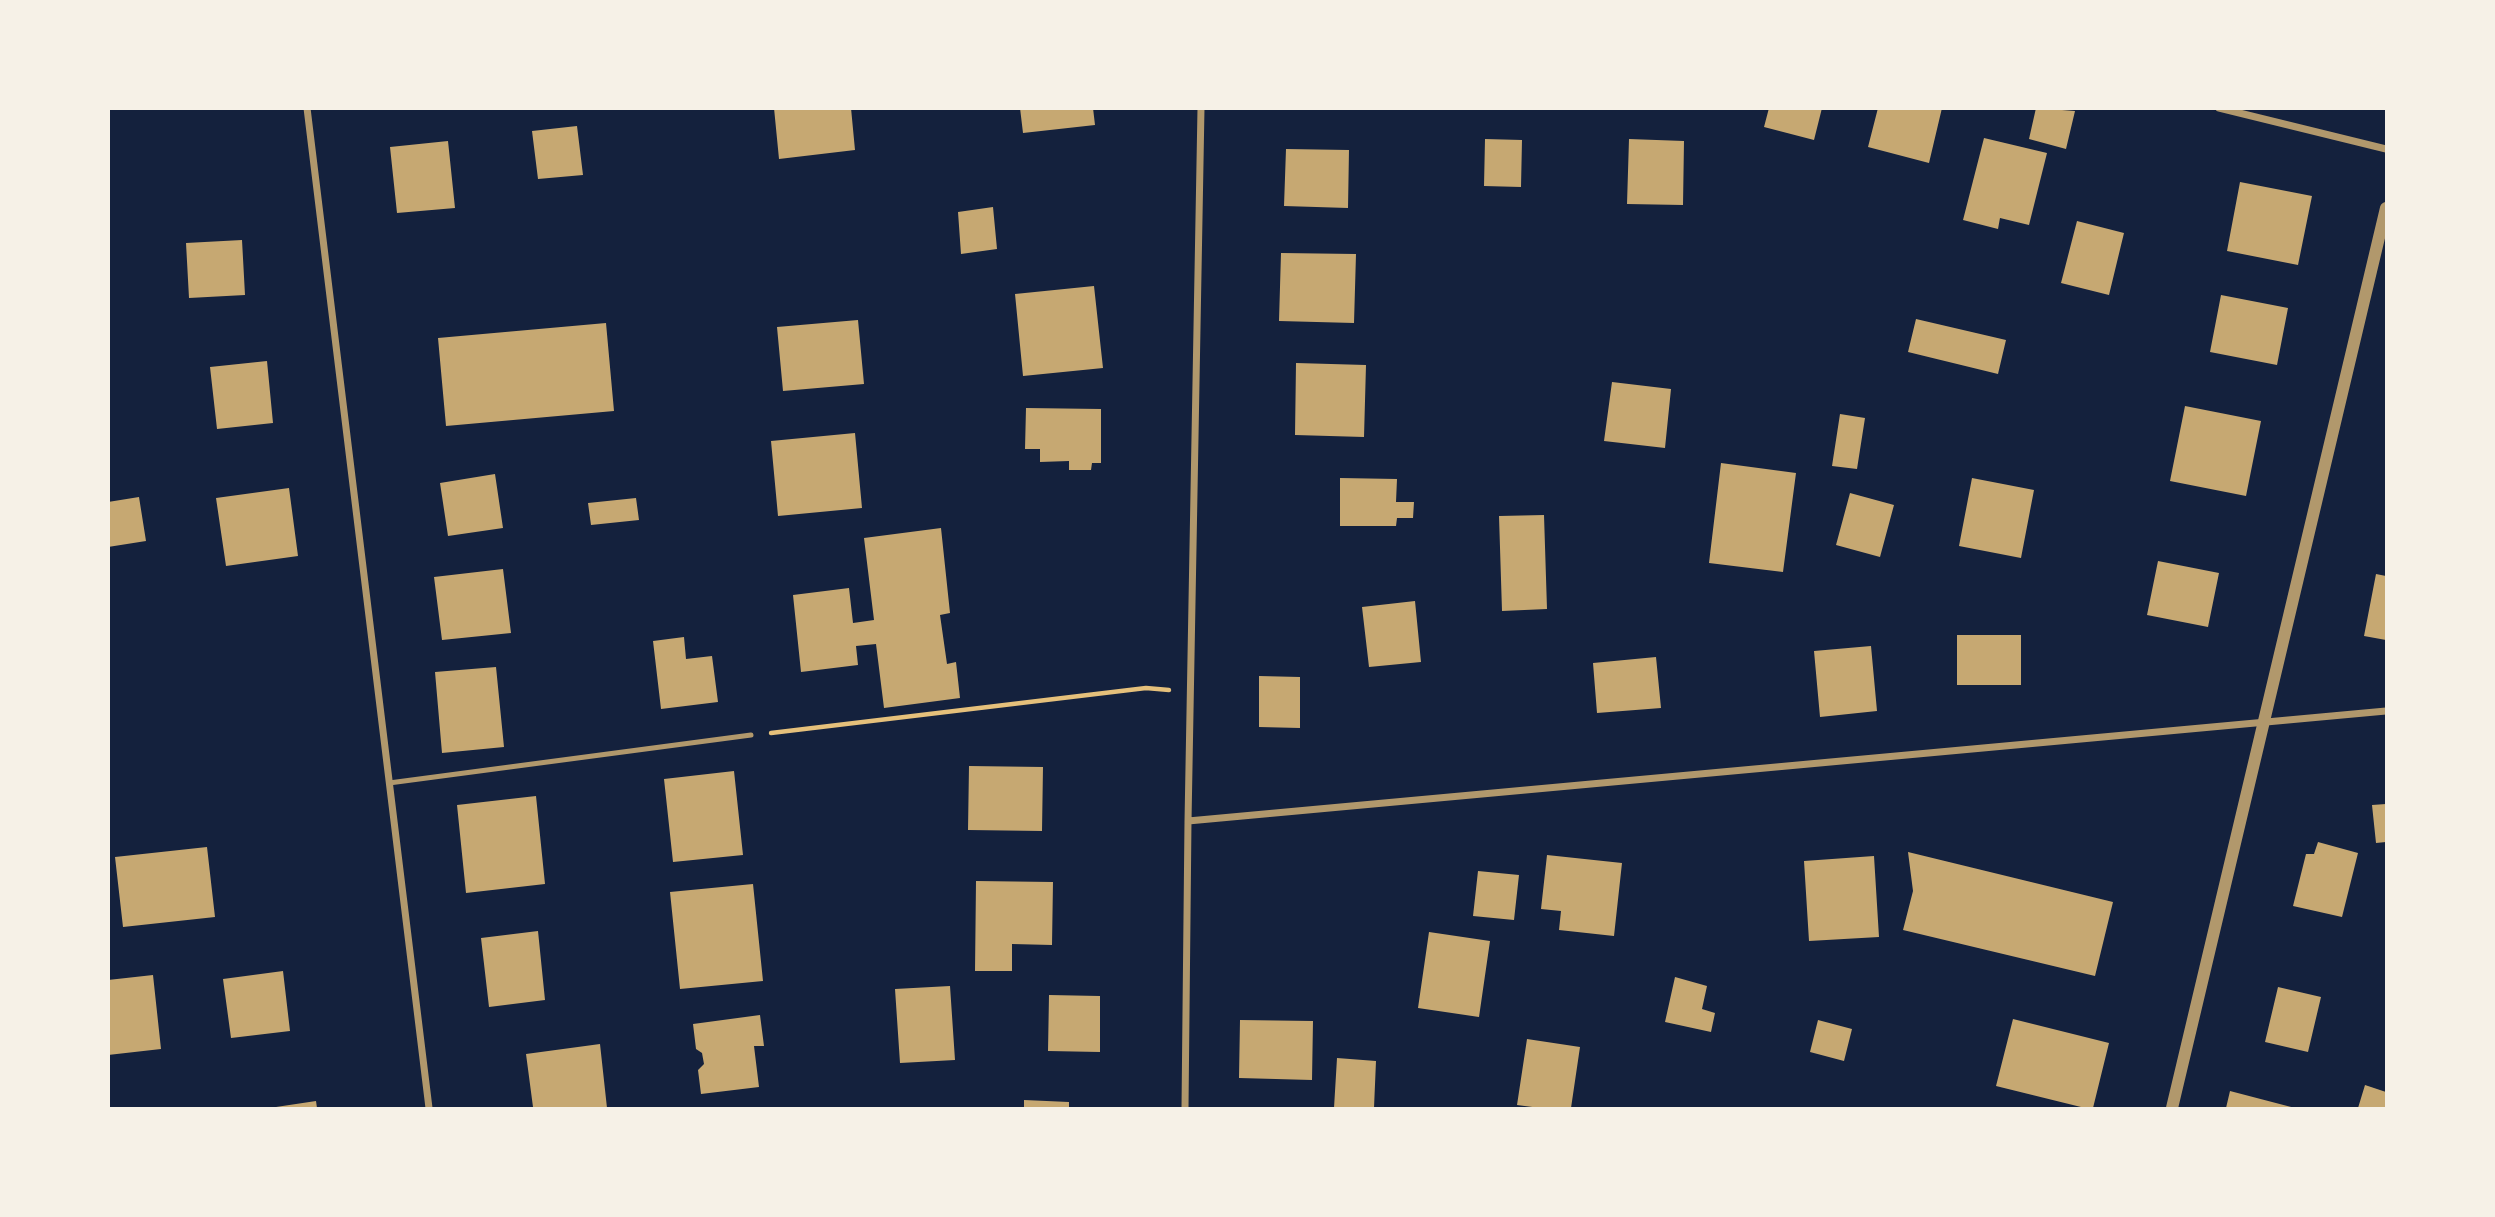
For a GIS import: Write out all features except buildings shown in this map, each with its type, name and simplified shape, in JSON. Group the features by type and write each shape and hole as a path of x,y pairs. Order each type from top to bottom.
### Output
{"street":[{"path":"307,108 429,1108"},
{"path":"1185,1108 1201,108"},
{"path":"2219,108 2386,149"},
{"path":"2172,1108 2386,208"},
{"path":"1188,821 2386,711"}],"lane":[{"path":"389,783 751,735"}],"path":[{"path":"751,735 1146,688 1191,691"}]}
